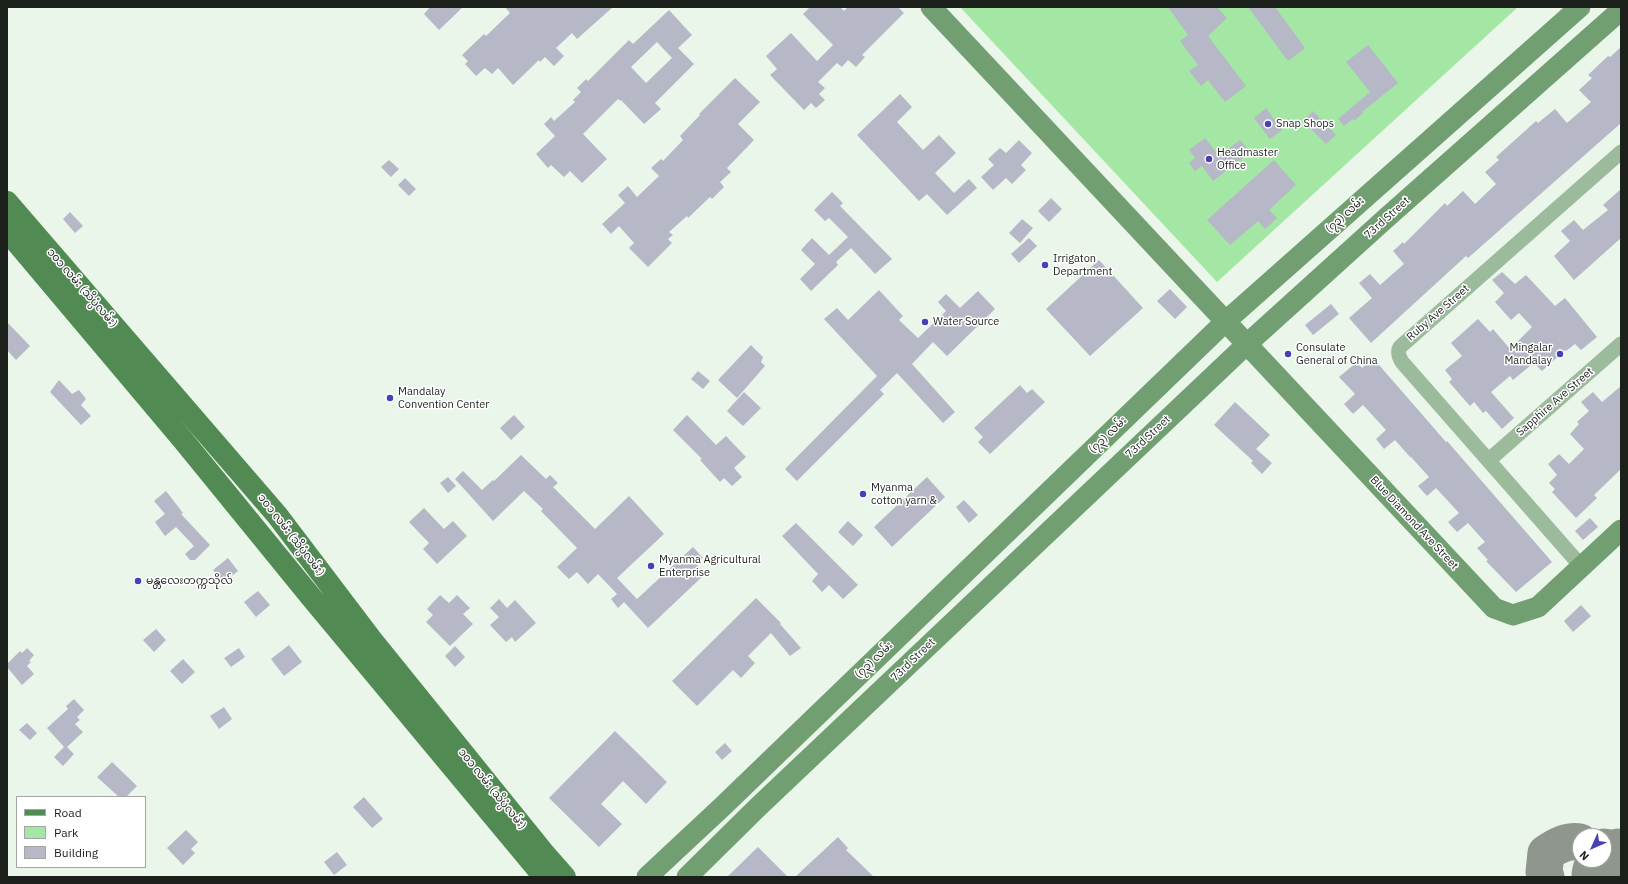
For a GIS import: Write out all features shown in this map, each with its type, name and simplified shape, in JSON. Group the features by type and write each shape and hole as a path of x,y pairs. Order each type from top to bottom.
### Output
{"main road":[{"name":"Blue Diamond Ave Street","path":"931,7 1494,608 1513,614 1538,607 1621,530"},
{"name":"(၇၃) လမ်း","path":"647,877 727,802 1226,321 1580,7"},
{"name":"73rd Street","path":"687,877 764,802 1247,344 1384,220 1621,10"},
{"path":"1365,197 1384,220"},
{"name":"၁၀၁ လမ်း (သိပ္ပံလမ်း)","path":"7,202 277,515 364,645 544,877"},
{"name":"၁၀၁ လမ်း (သိပ္ပံလမ်း)","path":"7,231 183,440 364,645 565,877"}],"street":[{"name":"Ruby Ave Street","path":"1581,566 1402,362 1398,353 1400,347 1621,152"},
{"name":"Sapphire Ave Street","path":"1489,460 1621,344"}],"green space":[{"path":"960,7 1518,7 1217,282"}],"building":[{"path":"430,7 463,7 439,30 424,14"},
{"path":"505,7 613,7 577,39 572,33 556,48 564,56 554,66 545,57 540,62 539,60 513,85 498,68 492,74 485,68 476,76 465,64 468,61 462,55 484,34 486,36 510,13"},
{"path":"810,7 840,7 844,11 848,7 898,7 904,13 862,55 865,57 856,67 848,60 842,67 837,63 818,82 825,88 819,94 825,100 816,108 811,103 804,110 770,75 777,69 766,56 791,33 817,61 833,45 803,14"},
{"path":"1168,7 1217,7 1227,18 1208,36 1246,86 1225,102 1208,80 1201,86 1189,71 1198,65 1180,41 1188,35"},
{"path":"1248,7 1275,7 1305,48 1288,61"},
{"path":"669,10 692,35 678,48 694,64 655,103 661,109 644,124 621,100 620,101 618,99 583,134 607,159 582,183 570,171 564,177 551,165 548,168 536,154 555,136 544,124 551,117 554,121 575,102 573,100 581,92 577,88 586,79 588,81 629,40 633,44","holes":["657,42 672,58 646,83 631,67"]},
{"path":"1368,45 1398,83 1362,112 1363,113 1354,121 1353,119 1344,126 1338,119 1370,92 1346,62"},
{"path":"1621,47 1621,123 1468,258 1466,256 1371,343 1349,318 1372,298 1359,283 1370,274 1380,285 1404,264 1393,251 1403,242 1404,244 1445,203 1447,206 1463,191 1475,204 1496,184 1485,172 1499,160 1496,157 1536,121 1538,123 1555,109 1567,123 1591,102 1579,90 1592,78 1588,75 1608,56 1610,57"},
{"path":"735,78 760,102 738,124 754,140 727,168 731,172 720,182 724,187 712,199 710,197 688,218 687,216 669,232 673,235 668,239 672,243 648,267 629,248 634,243 619,226 611,234 602,224 625,203 618,195 628,186 637,197 659,176 651,168 661,159 663,161 683,140 680,136 700,115 699,114"},
{"path":"900,94 912,107 897,122 923,150 939,135 956,153 935,173 954,193 969,179 977,188 947,215 927,194 919,201 857,135"},
{"name":"Snap Shops","path":"1266,108 1282,130 1270,139 1254,118"},
{"path":"1313,111 1336,135 1326,144 1303,121"},
{"name":"Headmaster Office","path":"1205,138 1219,156 1240,140 1250,152 1213,181 1202,166 1195,171 1189,163 1195,158 1189,150"},
{"path":"1019,140 1032,153 1021,165 1026,170 1012,184 1006,178 993,190 981,177 994,165 988,159 1000,148 1006,153"},
{"path":"389,160 399,169 391,177 381,167"},
{"path":"1274,160 1296,185 1269,210 1277,218 1265,229 1258,221 1230,245 1207,220"},
{"path":"405,178 416,189 409,196 398,185"},
{"path":"1621,189 1621,238 1574,280 1554,256 1570,241 1561,231 1574,220 1583,230 1608,210 1603,205"},
{"path":"832,192 843,203 840,206 892,259 875,274 851,248 836,262 838,265 811,291 800,279 815,264 801,250 812,238 829,255 848,237 829,218 825,221 814,210"},
{"path":"1051,198 1062,209 1049,222 1038,211"},
{"path":"70,212 83,226 75,233 63,219"},
{"path":"1022,219 1033,228 1020,243 1009,233"},
{"path":"1029,238 1037,246 1019,263 1011,254"},
{"path":"1099,260 1143,308 1090,356 1046,309"},
{"path":"1502,272 1515,284 1526,275 1555,306 1565,298 1597,337 1581,350 1575,344 1566,351 1565,350 1542,371 1535,364 1532,366 1531,365 1513,380 1510,376 1491,392 1514,418 1502,429 1486,411 1483,413 1474,402 1470,406 1449,382 1452,379 1445,370 1462,356 1451,343 1478,319 1490,332 1493,329 1510,349 1532,327 1519,313 1511,320 1495,302 1504,293 1492,280"},
{"path":"1170,289 1187,307 1175,319 1157,301"},
{"path":"879,290 903,316 899,320 918,338 946,311 938,302 946,294 960,308 978,291 995,309 947,356 933,342 912,364 955,412 943,423 897,373 880,390 884,394 797,481 785,469 877,376 824,319 837,308 848,320"},
{"path":"1331,304 1339,314 1313,335 1305,325"},
{"path":"7,322 30,346 16,360 7,350"},
{"path":"751,345 763,357 761,362 765,366 737,398 718,380"},
{"path":"1373,358 1552,562 1516,592 1486,561 1488,560 1477,548 1485,542 1468,523 1457,532 1448,522 1459,513 1436,488 1427,496 1418,486 1429,477 1411,457 1395,440 1384,449 1376,439 1386,430 1363,405 1353,414 1344,404 1355,394 1339,377 1357,362 1362,368"},
{"path":"698,371 710,381 703,389 691,379"},
{"path":"59,380 72,394 79,390 86,399 81,405 91,416 81,425 50,392"},
{"path":"1020,385 1027,393 1032,389 1045,402 990,454 978,442 983,437 974,428"},
{"path":"1621,386 1621,469 1594,495 1597,498 1576,518 1552,492 1555,489 1549,483 1557,475 1548,464 1559,454 1569,464 1584,449 1570,434 1579,424 1577,422 1589,411 1581,402 1593,392 1602,402"},
{"path":"744,392 761,408 743,426 727,411"},
{"path":"1235,402 1270,435 1256,449 1272,463 1262,474 1251,463 1253,461 1214,425"},
{"path":"514,415 525,427 511,440 500,428"},
{"path":"687,415 716,445 726,436 746,457 734,468 742,477 732,486 724,478 720,482 700,460 702,459 673,430"},
{"path":"521,455 546,479 550,475 558,483 553,487 595,529 629,496 664,534 617,578 637,599 693,547 703,558 696,564 705,574 648,628 624,602 618,608 611,599 617,594 598,574 588,584 577,572 569,579 557,567 577,548 541,511 543,509 524,491 493,521 455,479 463,471 482,490 493,480 494,481"},
{"path":"448,477 456,486 448,493 440,483"},
{"path":"927,477 945,497 892,547 874,527"},
{"path":"166,491 183,513 181,514 210,545 195,560 190,560 185,554 194,546 176,527 165,536 155,522 165,514 154,501"},
{"path":"964,500 978,515 969,523 956,507"},
{"path":"424,508 444,529 453,521 467,536 437,564 423,549 429,543 409,522"},
{"path":"1590,518 1598,527 1583,540 1575,531"},
{"path":"848,521 863,535 853,546 838,532"},
{"path":"796,523 858,585 843,599 829,585 822,592 812,581 818,574 782,536"},
{"path":"228,558 238,571 223,583 213,570"},
{"path":"258,591 270,605 256,617 244,602"},
{"path":"440,595 449,603 457,595 470,608 463,614 473,624 450,646 426,622 433,615 427,609"},
{"path":"756,598 781,623 780,624 801,648 790,656 771,633 748,656 755,663 741,678 733,670 697,706 672,681"},
{"path":"499,599 507,608 515,600 536,623 515,642 512,637 506,642 490,625 499,617 490,608"},
{"path":"1581,605 1591,616 1573,632 1564,621"},
{"path":"156,629 166,640 154,652 143,640"},
{"path":"289,645 302,662 284,676 271,659"},
{"path":"455,646 465,657 455,667 445,656"},
{"path":"27,648 34,655 29,661 31,662 27,666 34,674 22,685 7,667 7,664 20,651 22,653"},
{"path":"239,648 245,657 231,667 224,658"},
{"path":"183,659 195,672 182,684 170,671"},
{"path":"74,699 84,710 77,717 80,720 75,724 83,732 67,747 74,754 63,766 54,757 64,747 47,728 68,709 66,706"},
{"path":"224,707 232,719 219,729 210,716"},
{"path":"27,723 37,733 30,740 19,730"},
{"path":"615,731 667,782 646,804 623,781 601,804 622,824 599,847 549,798"},
{"path":"725,743 732,751 722,760 715,752"},
{"path":"112,762 137,786 127,796 118,796 97,777"},
{"path":"364,797 383,819 372,828 353,807"},
{"path":"186,830 198,842 191,849 195,853 183,865 167,848"},
{"path":"838,837 848,848 846,850 874,877 795,877"},
{"path":"758,847 788,877 727,877"},
{"path":"337,852 347,865 334,875 324,862"}],"taxiway":[{"path":"1546,877 1544,872 1546,853 1558,846 1572,842"},
{"path":"1612,849 1621,851"}],"runway":[{"path":"1617,877 1621,874"}],"place":[{"name":"Snap Shops","path":"1268,124"},
{"name":"Headmaster Office","path":"1209,159"},
{"name":"Irrigaton Department","path":"1045,265"},
{"name":"Water Source","path":"925,322"},
{"name":"Consulate General of China","path":"1288,354"},
{"name":"Mingalar Mandalay","path":"1560,354"},
{"name":"Mandalay Convention Center","path":"390,398"},
{"name":"Myanma cotton yarn &","path":"863,494"},
{"name":"Myanma Agricultural Enterprise","path":"651,566"},
{"name":"မန္တလေးတက္ကသိုလ်","path":"138,581"}]}
